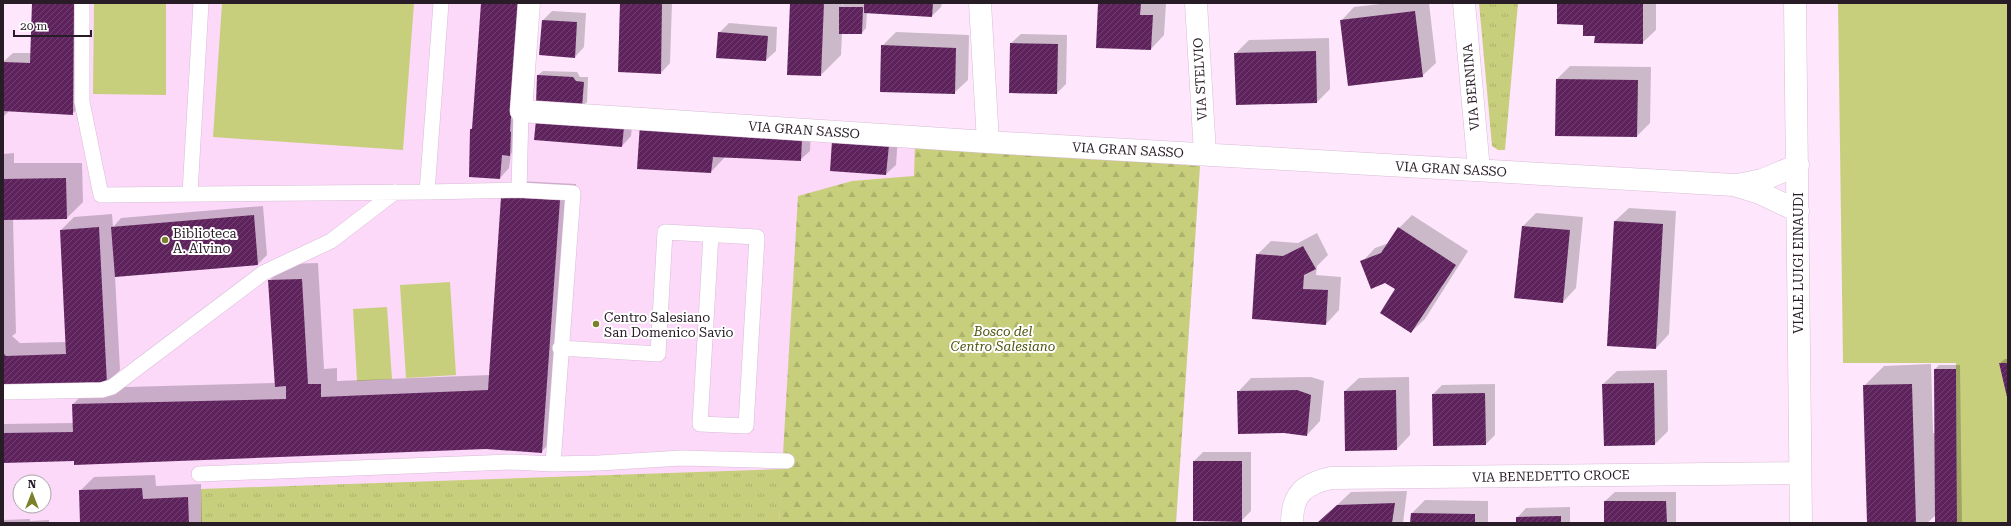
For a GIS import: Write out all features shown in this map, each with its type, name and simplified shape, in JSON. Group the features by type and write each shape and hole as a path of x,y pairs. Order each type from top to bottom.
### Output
{"street":[{"path":"522,111 529,3"},
{"path":"980,3 988,142"},
{"name":"VIA STELVIO","path":"1196,3 1204,154"},
{"name":"VIA BERNINA","path":"1464,3 1478,170"},
{"name":"VIALE LUIGI EINAUDI","path":"1795,3 1801,523"},
{"name":"VIA GRAN SASSO","path":"522,111 988,142 1734,185 1762,180 1798,165"},
{"name":"VIA GRAN SASSO","path":"1734,185 1760,193 1798,211"},
{"name":"VIA BENEDETTO CROCE","path":"1292,523 1294,503 1305,488 1314,482 1331,478 1800,473"}],"lane":[{"path":"82,3 82,102 101,195 519,190 572,193 553,464"},
{"path":"190,194 201,3"},
{"path":"427,192 440,3"},
{"path":"519,190 522,111"},
{"path":"3,392 102,390 112,387 263,274 331,241 395,192"},
{"path":"560,348 658,354 665,232 757,237 746,426 700,424 711,235"},
{"path":"198,474 512,462 553,464 599,463 682,458 787,461"}],"shaded area":[{"name":"Centro Salesiano San Domenico Savio","path":"32,3 519,3 511,120 1200,166 1176,523 3,523 3,62 30,63"}],"green space":[{"path":"94,3 166,3 166,95 93,94"},
{"path":"222,3 414,3 403,150 213,137"},
{"path":"1479,3 1518,3 1505,150 1498,150 1492,146"},
{"path":"1838,3 2008,3 2008,363 1999,363 2008,399 2008,523 1957,523 1956,363 1843,363"},
{"name":"Bosco del Centro Salesiano","path":"915,146 1200,166 1176,523 779,523 798,196 852,181 914,176"},
{"path":"450,282 456,375 406,378 400,285"},
{"path":"387,307 392,379 357,381 353,309"},
{"path":"783,469 779,523 201,523 201,489"},
{"path":"445,520 445,523 219,522"}],"building":[{"path":"32,3 74,3 73,115 3,111 3,62 30,63"},
{"path":"481,3 519,3 510,131 510,156 502,155 500,179 469,177 470,129 472,129"},
{"path":"620,3 662,3 661,74 618,72"},
{"path":"790,3 824,3 821,76 787,75"},
{"path":"864,3 933,3 932,17 864,13"},
{"path":"1098,3 1141,3 1140,15 1153,15 1151,50 1096,48"},
{"path":"1557,3 1643,3 1643,44 1594,43 1595,36 1583,36 1583,25 1557,24"},
{"path":"839,7 863,7 862,34 839,34"},
{"path":"1415,11 1423,77 1348,86 1340,20"},
{"path":"542,20 577,22 575,58 539,55"},
{"path":"718,32 768,36 766,61 716,58"},
{"path":"1010,43 1058,44 1057,94 1009,93"},
{"path":"881,45 956,48 955,94 880,92"},
{"path":"1316,51 1317,103 1236,105 1234,53"},
{"path":"537,75 573,77 576,81 584,82 582,107 536,104"},
{"path":"1556,79 1638,80 1637,137 1555,136"},
{"path":"536,120 624,127 622,147 534,140"},
{"path":"640,124 802,138 801,161 713,157 711,173 637,169"},
{"path":"832,141 889,145 886,175 830,171"},
{"path":"66,178 67,219 3,220 3,179"},
{"path":"501,197 560,200 542,453 486,449 74,465 74,461 3,463 3,433 73,432 72,404 286,399 286,386 275,387 268,280 302,279 308,384 321,384 321,397 488,390"},
{"path":"254,215 258,265 115,277 111,227"},
{"path":"1614,221 1663,224 1656,349 1607,346"},
{"path":"1522,226 1570,230 1563,303 1514,298"},
{"path":"99,227 107,384 3,386 3,353 6,356 66,354 60,230"},
{"path":"1398,227 1456,265 1411,333 1380,313 1395,289 1385,283 1371,289 1360,261 1381,253"},
{"path":"1303,246 1316,269 1304,275 1303,289 1328,290 1326,325 1252,319 1256,254 1283,256"},
{"path":"1999,363 2008,363 2008,397 2007,397"},
{"path":"1934,369 1956,369 1957,523 1935,523"},
{"path":"1654,383 1655,445 1604,446 1602,384"},
{"path":"1912,384 1916,523 1867,523 1863,385"},
{"path":"1297,390 1311,395 1307,436 1284,433 1238,434 1237,391"},
{"path":"1396,390 1397,450 1345,451 1344,391"},
{"path":"1485,393 1486,445 1433,446 1432,394"},
{"path":"1193,461 1242,461 1242,522 1193,521"},
{"path":"142,488 143,499 188,497 189,523 80,523 79,490"},
{"path":"1604,501 1666,501 1667,523 1604,523"},
{"path":"1395,503 1392,523 1317,523 1337,505"},
{"path":"1411,513 1475,514 1475,523 1410,523"},
{"path":"1561,516 1561,523 1516,523 1516,517"}],"place":[{"name":"Biblioteca A. Alvino","path":"165,240"},
{"name":"Centro Salesiano San Domenico Savio","path":"596,324"}]}
